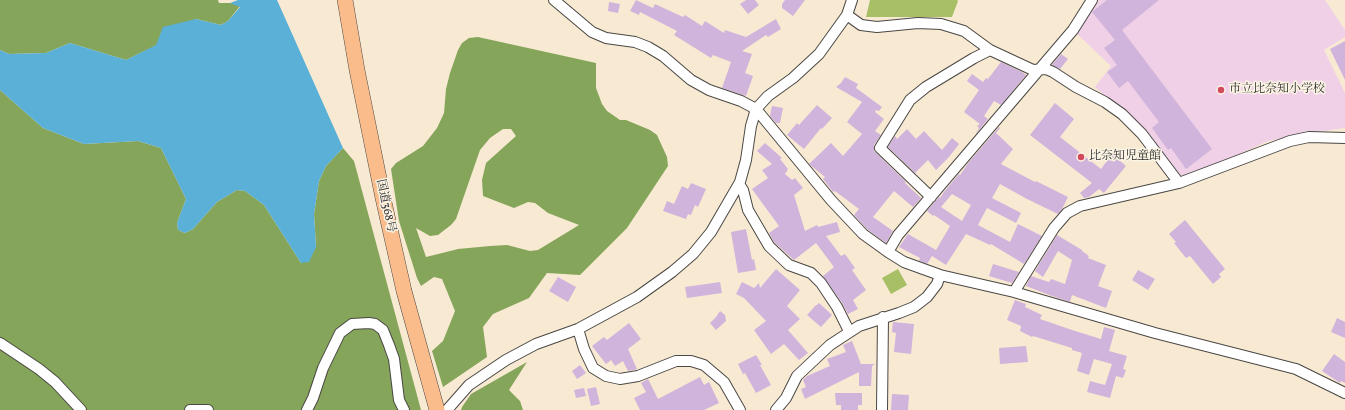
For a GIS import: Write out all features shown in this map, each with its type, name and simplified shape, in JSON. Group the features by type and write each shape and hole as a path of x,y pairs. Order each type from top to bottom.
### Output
{"highway":[{"name":"国道368号","path":"345,0 357,70 383,198 404,291 437,410"}],"street":[{"path":"554,0 592,32 606,38 635,42 648,47 663,56 691,80 709,90 741,101 756,109 831,200 863,234 904,262 940,275 1014,292 1155,333 1296,368 1345,393"},
{"path":"447,410 469,385 506,360 536,344 578,329 637,297 672,272 693,254 711,232 739,184 746,160 751,126 756,109 768,96 793,78 819,54 847,14 852,0"},
{"path":"888,252 898,235 1073,30 1092,0"},
{"path":"847,14 861,25 877,27 918,23 941,24 964,30 990,50 1033,70 1046,69 1053,72 1076,87 1105,102 1122,114 1142,134 1179,183"},
{"path":"931,197 880,148 910,100 926,87 990,50"},
{"path":"1014,292 1054,228 1067,213 1080,206 1179,183 1290,141 1309,137 1345,138"},
{"path":"739,184 743,190 748,210 769,246 789,265 811,273 821,283 837,307 849,332"},
{"path":"776,410 786,398 797,376 830,345 859,326 899,313 919,304 927,297 937,284 940,275"},
{"path":"882,410 883,317"},
{"path":"307,410 313,398 323,368 340,333 352,324 369,323 375,324 383,330 394,359 399,400 404,410"},
{"path":"578,329 584,348 594,368 606,376 620,379 638,376 676,361 691,361 704,365 724,382 740,410"},
{"path":"0,343 39,369 55,382 81,410"},
{"path":"190,410 208,410"}],"shaded area":[{"name":"市立比奈知小学校","path":"1095,0 1325,0 1345,30 1345,37 1324,50 1345,93 1345,128 1268,141 1198,173 1179,176 1132,120 1095,87 1111,66 1076,33"}],"green space":[{"path":"0,0 218,0 219,3 231,3 240,6 228,21 221,25 196,19 157,45 126,60 70,43 46,53 9,54 0,50"},
{"path":"870,0 958,1 952,17 866,17"},
{"path":"478,37 596,63 596,88 602,104 607,111 620,120 626,120 650,130 657,135 667,157 668,166 627,228 580,275 547,273 529,298 493,314 483,327 487,357 443,387 432,351 443,341 455,311 442,279 434,277 421,286 417,278 399,221 391,169 396,163 423,146 437,128 444,113 446,89 458,50 462,43 469,38","holes":["503,129 511,129 516,136 486,163 482,180 483,196 514,208 528,202 535,203 548,213 579,225 538,250 530,251 507,245 490,246 458,249 426,257 416,228 430,236 438,235 451,225 456,219 480,150 490,138"]},
{"path":"0,90 43,128 84,144 138,141 161,148 186,199 177,223 178,230 185,233 193,229 217,202 237,190 245,191 264,205 301,263 316,247 314,214 319,181 326,166 343,148 354,161 421,410 0,410"},
{"path":"898,269 907,285 891,294 882,278"},
{"path":"527,362 509,390 520,401 523,410 461,410 471,394"}],"water":[{"path":"238,0 277,0 343,148 326,166 319,181 314,214 316,247 309,262 301,263 264,205 245,191 237,190 217,202 193,229 185,233 178,230 177,223 186,199 161,148 138,141 84,144 43,128 0,90 0,50 9,54 46,53 70,43 126,60 156,45 163,27 196,19 221,25 228,21 240,7 230,3"}],"building":[{"path":"636,0 653,8 655,4 683,17 685,15 702,26 705,21 724,33 725,30 746,37 776,19 781,29 768,37 766,35 742,51 752,54 745,73 753,76 746,96 722,88 731,62 713,55 711,58 674,35 677,31 640,12 639,15 630,11"},
{"path":"746,0 755,0 759,5 748,14 740,4"},
{"path":"785,0 805,0 793,16 782,8 782,4"},
{"path":"1107,0 1159,0 1122,30 1212,149 1186,169 1171,148 1168,150 1152,128 1159,122 1128,81 1119,88 1107,72 1117,65 1104,48 1115,40 1092,12"},
{"path":"609,2 620,4 618,13 608,11"},
{"path":"1345,41 1345,80 1330,49"},
{"path":"1061,54 1068,59 1060,69 1052,65"},
{"path":"1001,62 1026,75 1001,105 994,101 984,116 988,119 975,135 979,128 977,126 980,124 964,112 979,90 967,81 972,74 983,82 986,78 988,79"},
{"path":"845,77 858,84 856,88 882,107 879,111 876,110 875,112 884,119 875,131 881,135 874,145 874,151 921,198 913,207 894,191 873,217 893,231 886,243 867,229 854,215 859,209 835,191 833,192 823,179 825,177 809,164 831,143 843,156 862,134 847,122 862,102 836,87"},
{"path":"1055,103 1074,119 1060,137 1101,169 1112,154 1126,166 1104,193 1099,189 1089,197 1084,198 1080,193 1092,183 1030,135"},
{"path":"817,105 832,118 822,129 821,128 804,149 787,135 797,123 799,125"},
{"path":"772,106 783,108 780,123 776,123 770,116"},
{"path":"999,127 1000,128 996,133 1013,149 1001,164 1068,197 1058,214 1000,184 992,198 1021,213 1016,223 987,208 978,225 1010,242 1018,224 1042,236 1024,264 991,244 990,245 966,234 946,265 932,256 927,264 919,261 920,258 899,247 908,234 936,250 950,226 927,211 939,197 940,198 959,174 960,175 969,162","holes":["952,194 971,205 962,221 941,207"]},
{"path":"907,129 916,139 924,131 942,150 952,138 959,144 936,170 928,160 915,173 888,147 895,136 897,139"},
{"path":"765,143 782,158 780,159 788,169 785,174 792,180 795,178 803,188 794,195 805,231 817,225 818,227 837,222 840,232 826,236 841,256 845,254 855,268 852,270 866,290 853,300 858,309 848,314 823,276 834,267 816,243 794,260 774,242 769,233 779,226 752,189 768,178 762,170 772,164 757,151"},
{"path":"691,183 706,189 698,207 695,205 691,215 688,214 686,219 663,211 667,201 674,204 682,186 688,189"},
{"path":"1185,220 1225,269 1219,274 1221,277 1213,284 1190,256 1186,258 1169,234"},
{"path":"746,229 752,260 754,259 756,270 738,273 731,232"},
{"path":"1057,235 1082,250 1089,256 1088,258 1106,265 1098,286 1112,291 1106,308 1072,295 1070,302 1026,286 1031,276 1049,282 1051,279 1065,284 1072,260 1058,251 1043,277 1035,271"},
{"path":"993,264 1019,272 1012,283 989,276"},
{"path":"776,269 800,290 787,306 800,319 788,330 808,353 799,360 784,344 771,354 754,330 766,321 744,298 736,294 742,282 754,288 759,283 760,288"},
{"path":"1138,270 1155,279 1148,290 1132,280"},
{"path":"558,277 576,287 568,302 549,291"},
{"path":"720,282 722,293 687,298 685,287"},
{"path":"1015,300 1026,304 1025,307 1042,315 1040,319 1101,339 1104,327 1115,330 1109,351 1127,356 1123,369 1126,370 1123,378 1116,376 1110,398 1087,392 1090,381 1105,385 1112,364 1094,359 1089,375 1077,371 1082,353 1072,350 1072,348 1033,336 1032,337 1020,331 1021,326 1007,320"},
{"path":"819,303 832,315 821,327 807,315"},
{"path":"720,311 725,315 726,321 716,330 710,323"},
{"path":"1337,318 1345,322 1345,338 1331,332"},
{"path":"893,322 914,324 911,354 894,352 896,333 892,332"},
{"path":"629,323 641,339 628,349 637,369 628,371 623,361 615,366 611,360 606,364 592,346 604,337 607,340"},
{"path":"852,341 861,364 875,364 872,366 871,386 859,386 859,372 805,399 801,389 806,387 803,380 807,376 830,366 827,359 846,352 843,345"},
{"path":"1026,346 1028,362 1000,364 999,348"},
{"path":"1334,354 1345,362 1345,383 1341,381 1340,383 1322,371"},
{"path":"756,355 771,385 756,393 745,373 743,374 738,364"},
{"path":"580,365 586,373 577,379 572,371"},
{"path":"700,377 704,385 709,382 719,403 704,410 640,410 634,398 646,392 641,383 648,379 658,399"},
{"path":"596,387 600,404 591,406 587,389"},
{"path":"584,388 586,396 576,398 574,390"},
{"path":"835,393 862,393 862,405 858,405 858,410 841,410 841,405 836,405"},
{"path":"892,394 909,395 908,410 891,410"}],"place":[{"name":"市立比奈知小学校","path":"1221,90"},
{"name":"比奈知児童館","path":"1081,157"}]}
